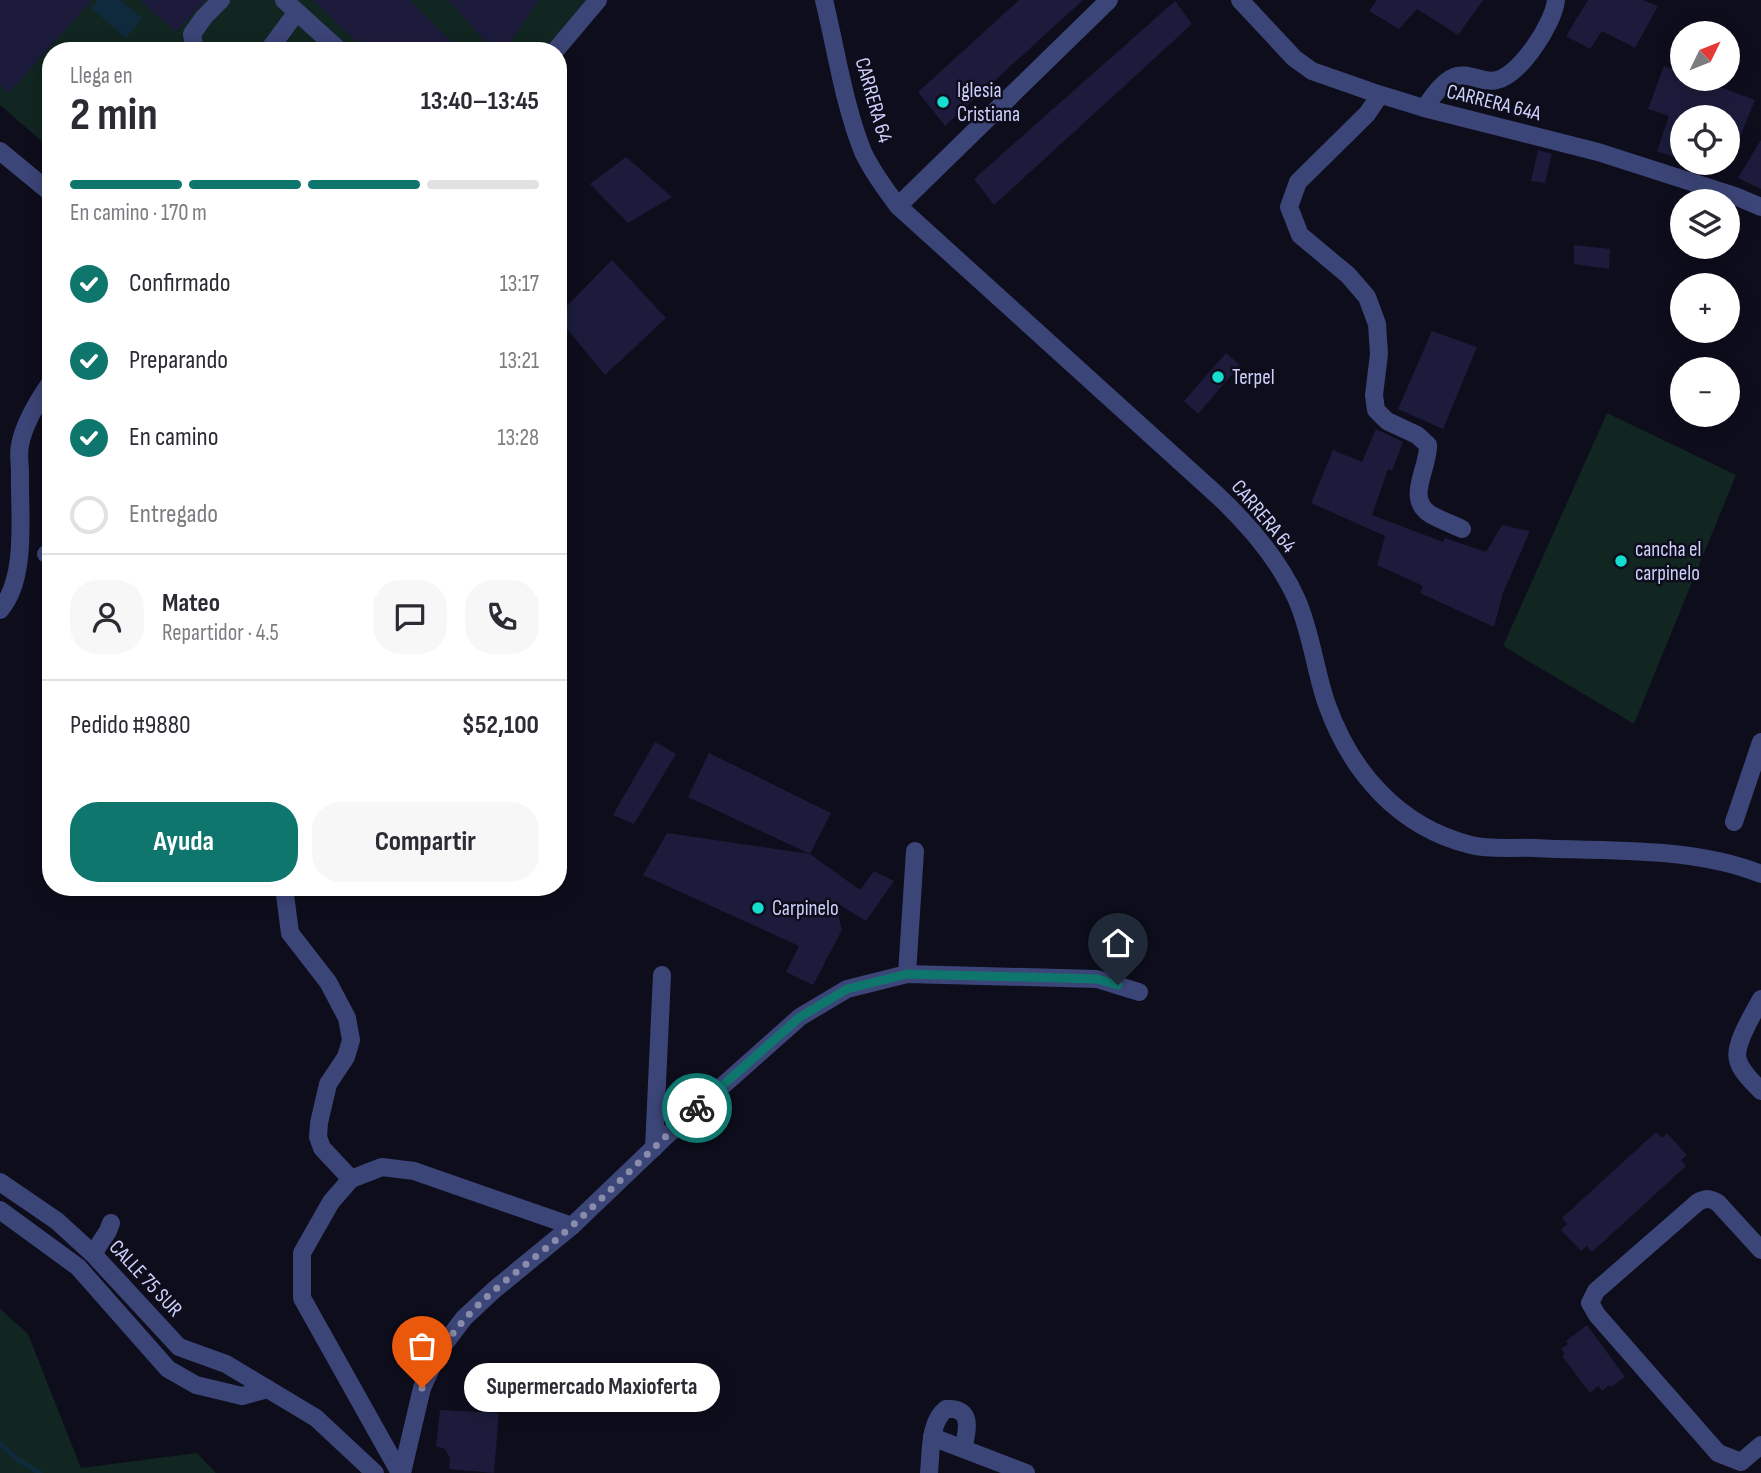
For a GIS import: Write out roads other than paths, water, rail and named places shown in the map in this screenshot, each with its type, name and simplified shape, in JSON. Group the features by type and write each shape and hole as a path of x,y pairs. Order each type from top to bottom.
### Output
{"street":[{"path":"193,42 192,34 221,0"},
{"path":"563,42 598,0"},
{"name":"CARRERA 64","path":"824,0 851,112 864,152 883,186 898,206 1217,495 1272,555 1298,601 1326,701 1341,741 1380,794 1405,816 1472,845 1688,855 1761,874"},
{"path":"898,206 1109,0"},
{"name":"CARRERA 64A","path":"1240,0 1294,58 1312,71 1424,108 1598,152 1735,196 1761,207"},
{"path":"1424,108 1454,77 1487,81 1499,80 1514,72 1547,28 1556,7 1556,0"},
{"path":"272,42 290,6 330,42"},
{"path":"1380,95 1367,114 1298,182 1289,207 1300,234 1348,275 1367,297 1377,324 1379,354 1374,395 1376,410 1387,421 1417,436 1427,446 1428,459 1417,492 1420,505 1429,514 1462,529"},
{"path":"0,150 42,185"},
{"path":"0,610 9,601 16,577 20,535 20,446 42,398"},
{"path":"1734,822 1761,742"},
{"path":"907,974 915,851"},
{"path":"285,896 290,933 328,982 347,1018 351,1040 346,1057 328,1084 318,1137 322,1148 351,1179"},
{"path":"401,1473 422,1388 430,1369 451,1334 478,1303 572,1226 800,1017 847,989 907,974 1097,979 1139,992"},
{"path":"654,1148 662,975"},
{"path":"1761,999 1741,1040 1737,1055 1738,1062 1761,1091"},
{"path":"401,1473 302,1298 302,1253 331,1202 351,1179 382,1167 414,1171 572,1226"},
{"name":"CALLE 75 SUR","path":"0,1182 57,1222 93,1254 173,1328 179,1347 226,1364 316,1418 375,1473"},
{"path":"1759,1243 1718,1203 1711,1198 1705,1198 1596,1291 1590,1303 1597,1315 1718,1453 1726,1466 1741,1462 1761,1445"},
{"name":"CALLE 75 SUR","path":"0,1210 78,1267 168,1369 196,1385 242,1396 268,1389"},
{"path":"93,1254 111,1223"},
{"path":"196,1385 207,1373 199,1354"},
{"path":"929,1473 932,1437 940,1413 946,1409 962,1411 966,1416 968,1424 963,1448"},
{"path":"932,1437 1026,1473"}],"water":[{"path":"98,0 120,0 142,18 126,38 91,8"}],"waterway":[{"path":"0,1444 17,1459 40,1473"}],"place":[{"name":"Iglesia Cristiana","path":"943,102"},
{"name":"Terpel","path":"1218,377"},
{"name":"cancha el carpinelo","path":"1621,561"},
{"name":"Carpinelo","path":"758,908"},
{"name":"Supermercado Maxioferta","path":"422,1388"}]}
